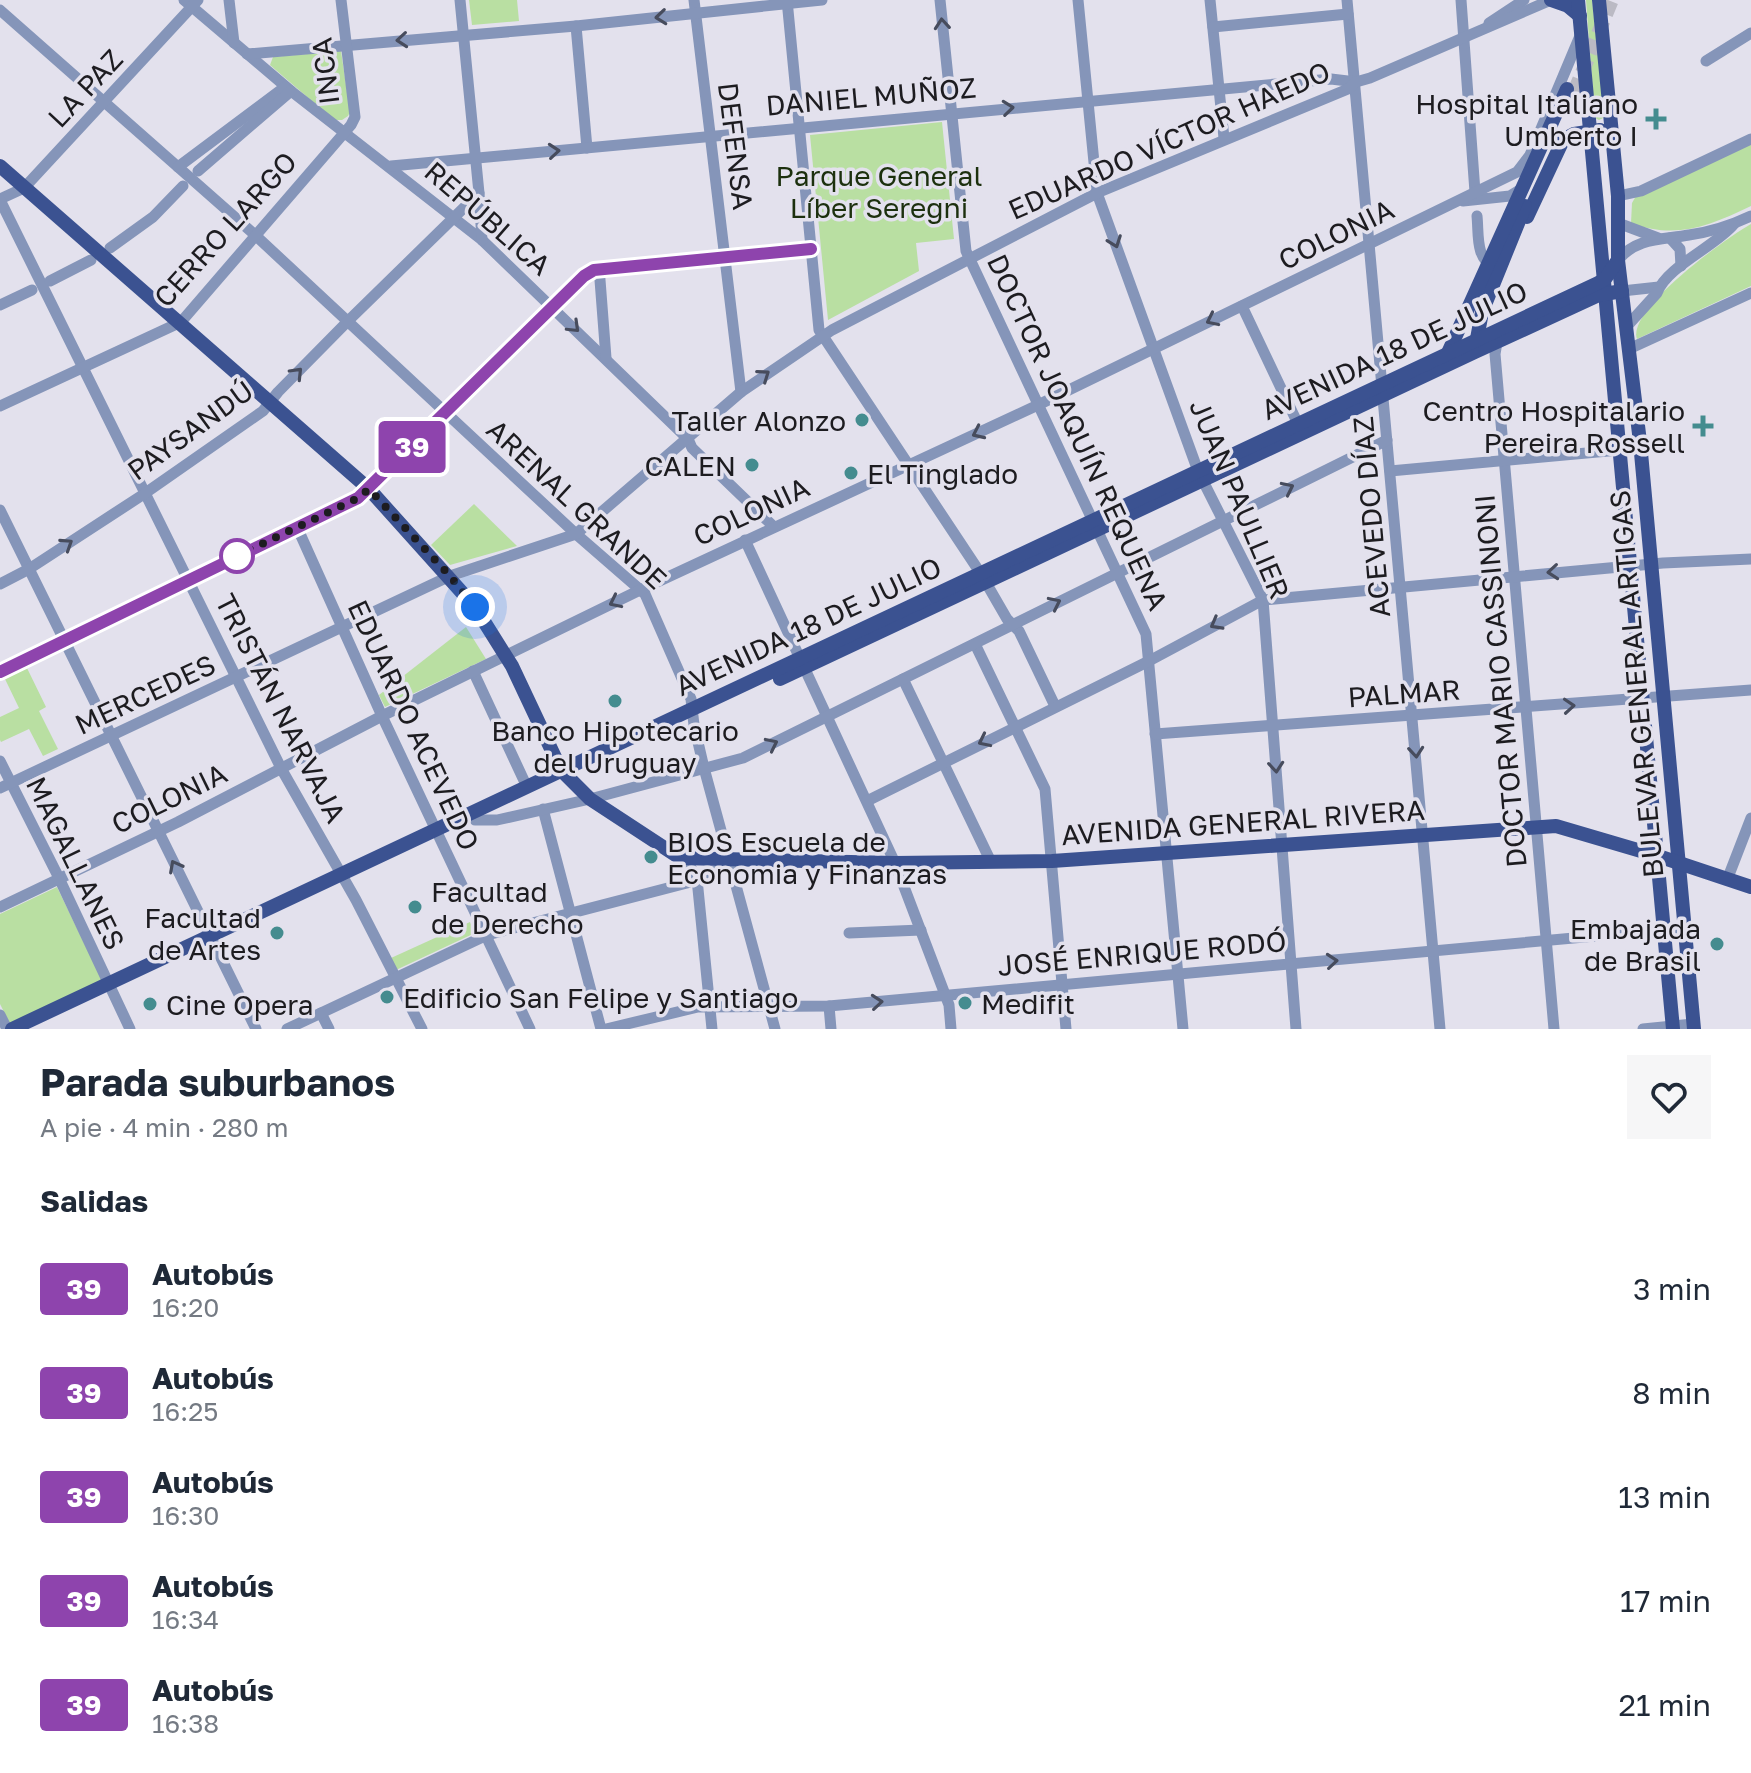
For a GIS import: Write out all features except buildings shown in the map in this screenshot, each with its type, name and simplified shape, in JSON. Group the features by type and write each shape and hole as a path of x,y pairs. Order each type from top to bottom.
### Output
{"main road":[{"path":"1551,0 1568,6 1581,24"},
{"name":"BULEVAR GENERAL ARTIGAS","path":"1578,0 1611,287 1621,449 1673,1028"},
{"path":"1599,0 1618,196 1618,260 1611,287"},
{"path":"1603,28 1611,0"},
{"path":"1476,346 1494,267 1525,186 1570,90 1516,231"},
{"path":"1448,353 1494,267 1528,215 1563,140 1574,134 1612,128"},
{"path":"1593,149 1599,158 1606,190 1609,195 1618,196"},
{"name":"AVENIDA GENERAL RIVERA","path":"0,166 369,489 467,597 507,656 565,774 590,799 680,858 895,863 1052,861 1566,828 1751,887"},
{"name":"BULEVAR GENERAL ARTIGAS","path":"1611,287 1628,325 1631,348 1694,1027"},
{"name":"AVENIDA 18 DE JULIO","path":"438,834 475,820 565,774 1476,346 1611,287"},
{"path":"1486,300 1498,336"},
{"name":"AVENIDA 18 DE JULIO","path":"1201,476 1298,424 1383,390 1448,353 1476,346"},
{"name":"AVENIDA 18 DE JULIO","path":"32,1029 111,988 438,834 527,787 565,774"},
{"path":"1651,783 1657,796 1666,850 1671,859 1679,864"},
{"path":"1658,856 1667,873 1673,903 1684,928"},
{"name":"AVENIDA 18 DE JULIO","path":"10,1029 111,988"}],"street":[{"path":"229,0 234,43"},
{"name":"INCA","path":"341,0 355,117 344,133"},
{"path":"460,0 482,240"},
{"name":"DEFENSA","path":"694,0 741,392"},
{"path":"247,54 576,26 822,0"},
{"name":"DOCTOR JOAQUÍN REQUENA","path":"940,0 961,218 969,257 1116,574 1144,627 1183,1029"},
{"name":"JUAN PAULLIER","path":"1078,0 1097,193 1201,476 1263,600 1296,1029"},
{"path":"1210,0 1224,138"},
{"name":"ACEVEDO DÍAZ","path":"1347,0 1440,1029"},
{"path":"1461,0 1475,192"},
{"name":"EDUARDO VÍCTOR HAEDO","path":"1480,31 1505,10 1524,0"},
{"name":"EDUARDO VÍCTOR HAEDO","path":"576,534 741,392 822,336 1097,193 1348,89 1356,82 1551,0"},
{"name":"REPÚBLICA","path":"192,2 288,89 391,166 482,240 606,358 688,439 692,448 774,527"},
{"name":"LA PAZ","path":"0,200 24,188 192,2"},
{"path":"788,2 822,336 1019,631 1055,706"},
{"name":"ARENAL GRANDE","path":"0,10 255,235 650,600 691,699 704,768 775,1029"},
{"path":"1213,27 1348,14"},
{"name":"COLONIA","path":"0,907 157,832 382,716 640,590 1038,405 1517,172 1524,166 1581,24"},
{"path":"576,26 587,148"},
{"path":"1706,61 1751,33"},
{"name":"DANIEL MUÑOZ","path":"391,166 1088,100 1331,79 1356,82"},
{"path":"178,167 288,89"},
{"path":"198,171 288,89"},
{"name":"CERRO LARGO","path":"0,406 181,322 344,133"},
{"path":"1618,196 1641,191 1751,139"},
{"path":"110,248 153,217 183,186"},
{"path":"1459,201 1510,196 1525,186"},
{"name":"PAYSANDÚ","path":"0,584 29,569 144,494 272,403 278,392 479,193"},
{"name":"TRISTÁN NARVAJA","path":"0,200 282,770 422,1029"},
{"path":"1477,216 1481,257 1494,267"},
{"path":"1628,325 1681,266 1734,224 1751,216"},
{"path":"1618,223 1664,238 1680,249 1681,266"},
{"path":"1618,260 1633,247 1734,224"},
{"path":"0,672 358,498 584,276 599,267 811,249"},
{"path":"50,281 91,260"},
{"path":"599,267 606,358"},
{"path":"1611,287 1659,287"},
{"path":"0,305 32,290"},
{"path":"1631,348 1751,293"},
{"path":"1242,306 1298,424"},
{"name":"DOCTOR MARIO CASSINONI","path":"1498,336 1495,354 1554,1029"},
{"name":"AVENIDA 18 DE JULIO","path":"475,820 497,820 590,799 743,758 1387,440"},
{"path":"1390,471 1641,448"},
{"path":"0,510 256,1029"},
{"name":"EDUARDO ACEVEDO","path":"297,527 340,627 530,1029"},
{"name":"MERCEDES","path":"6,786 450,576 576,534"},
{"path":"745,540 895,863 945,995 951,1029"},
{"path":"867,801 1149,661 1263,600 1651,564 1751,559"},
{"path":"467,597 466,583 473,568"},
{"path":"975,644 1043,784 1066,1029"},
{"path":"473,671 527,787"},
{"path":"903,679 991,862"},
{"name":"PALMAR","path":"1155,734 1664,699 1751,690"},
{"name":"MAGALLANES","path":"0,761 6,786 59,878 130,1029"},
{"path":"1651,783 1671,779"},
{"path":"543,809 604,1029"},
{"path":"1727,880 1751,818"},
{"path":"680,858 697,879 712,1029"},
{"path":"287,1029 487,935 697,879 723,868 729,861"},
{"name":"JOSÉ ENRIQUE RODÓ","path":"604,1029 710,1006 829,1006 1684,928"},
{"path":"849,933 921,930"},
{"path":"829,1006 831,1029"},
{"path":"321,1013 329,1029"},
{"path":"0,1015 10,1029"},
{"path":"1643,1029 1694,1027"}],"green space":[{"path":"469,0 517,0 519,21 472,25"},
{"path":"1586,0 1592,0 1605,117 1599,120 1595,118"},
{"path":"341,51 350,112 342,120 334,120 270,65 273,57"},
{"name":"Parque General Líber Seregni","path":"942,122 954,239 916,243 919,271 828,320 810,135"},
{"path":"1751,144 1751,206 1706,225 1678,230 1647,228 1631,223 1632,203 1636,196"},
{"path":"1751,224 1751,286 1637,339 1638,326 1662,294 1701,259"},
{"path":"474,504 517,546 450,565 431,545"},
{"path":"466,627 486,659 385,707 379,695"},
{"path":"27,668 46,707 39,711 58,749 43,756 29,729 0,740 0,717 19,708 5,679"},
{"path":"57,887 102,980 10,1024 0,1004 0,914"},
{"path":"470,922 475,933 396,970 391,958"}],"tunnel":[{"path":"1574,92 1612,0"}],"bus line":[{"name":"39","path":"0,672 358,498 584,276 599,267 811,249"}],"place":[{"name":"Hospital Italiano Umberto I","path":"1656,119"},
{"name":"Taller Alonzo","path":"862,420"},
{"name":"Centro Hospitalario Pereira Rossell","path":"1703,426"},
{"name":"CALEN","path":"752,465"},
{"name":"El Tinglado","path":"851,473"},
{"name":"Banco Hipotecario del Uruguay","path":"615,701"},
{"name":"BIOS Escuela de Economia y Finanzas","path":"651,857"},
{"name":"Facultad de Derecho","path":"415,907"},
{"name":"Facultad de Artes","path":"277,933"},
{"name":"Embajada de Brasil","path":"1717,944"},
{"name":"Edificio San Felipe y Santiago","path":"387,997"},
{"name":"Medifit","path":"965,1003"},
{"name":"Cine Opera","path":"150,1004"}],"route":[{"path":"237,556 358,498 369,489 475,607"}]}
